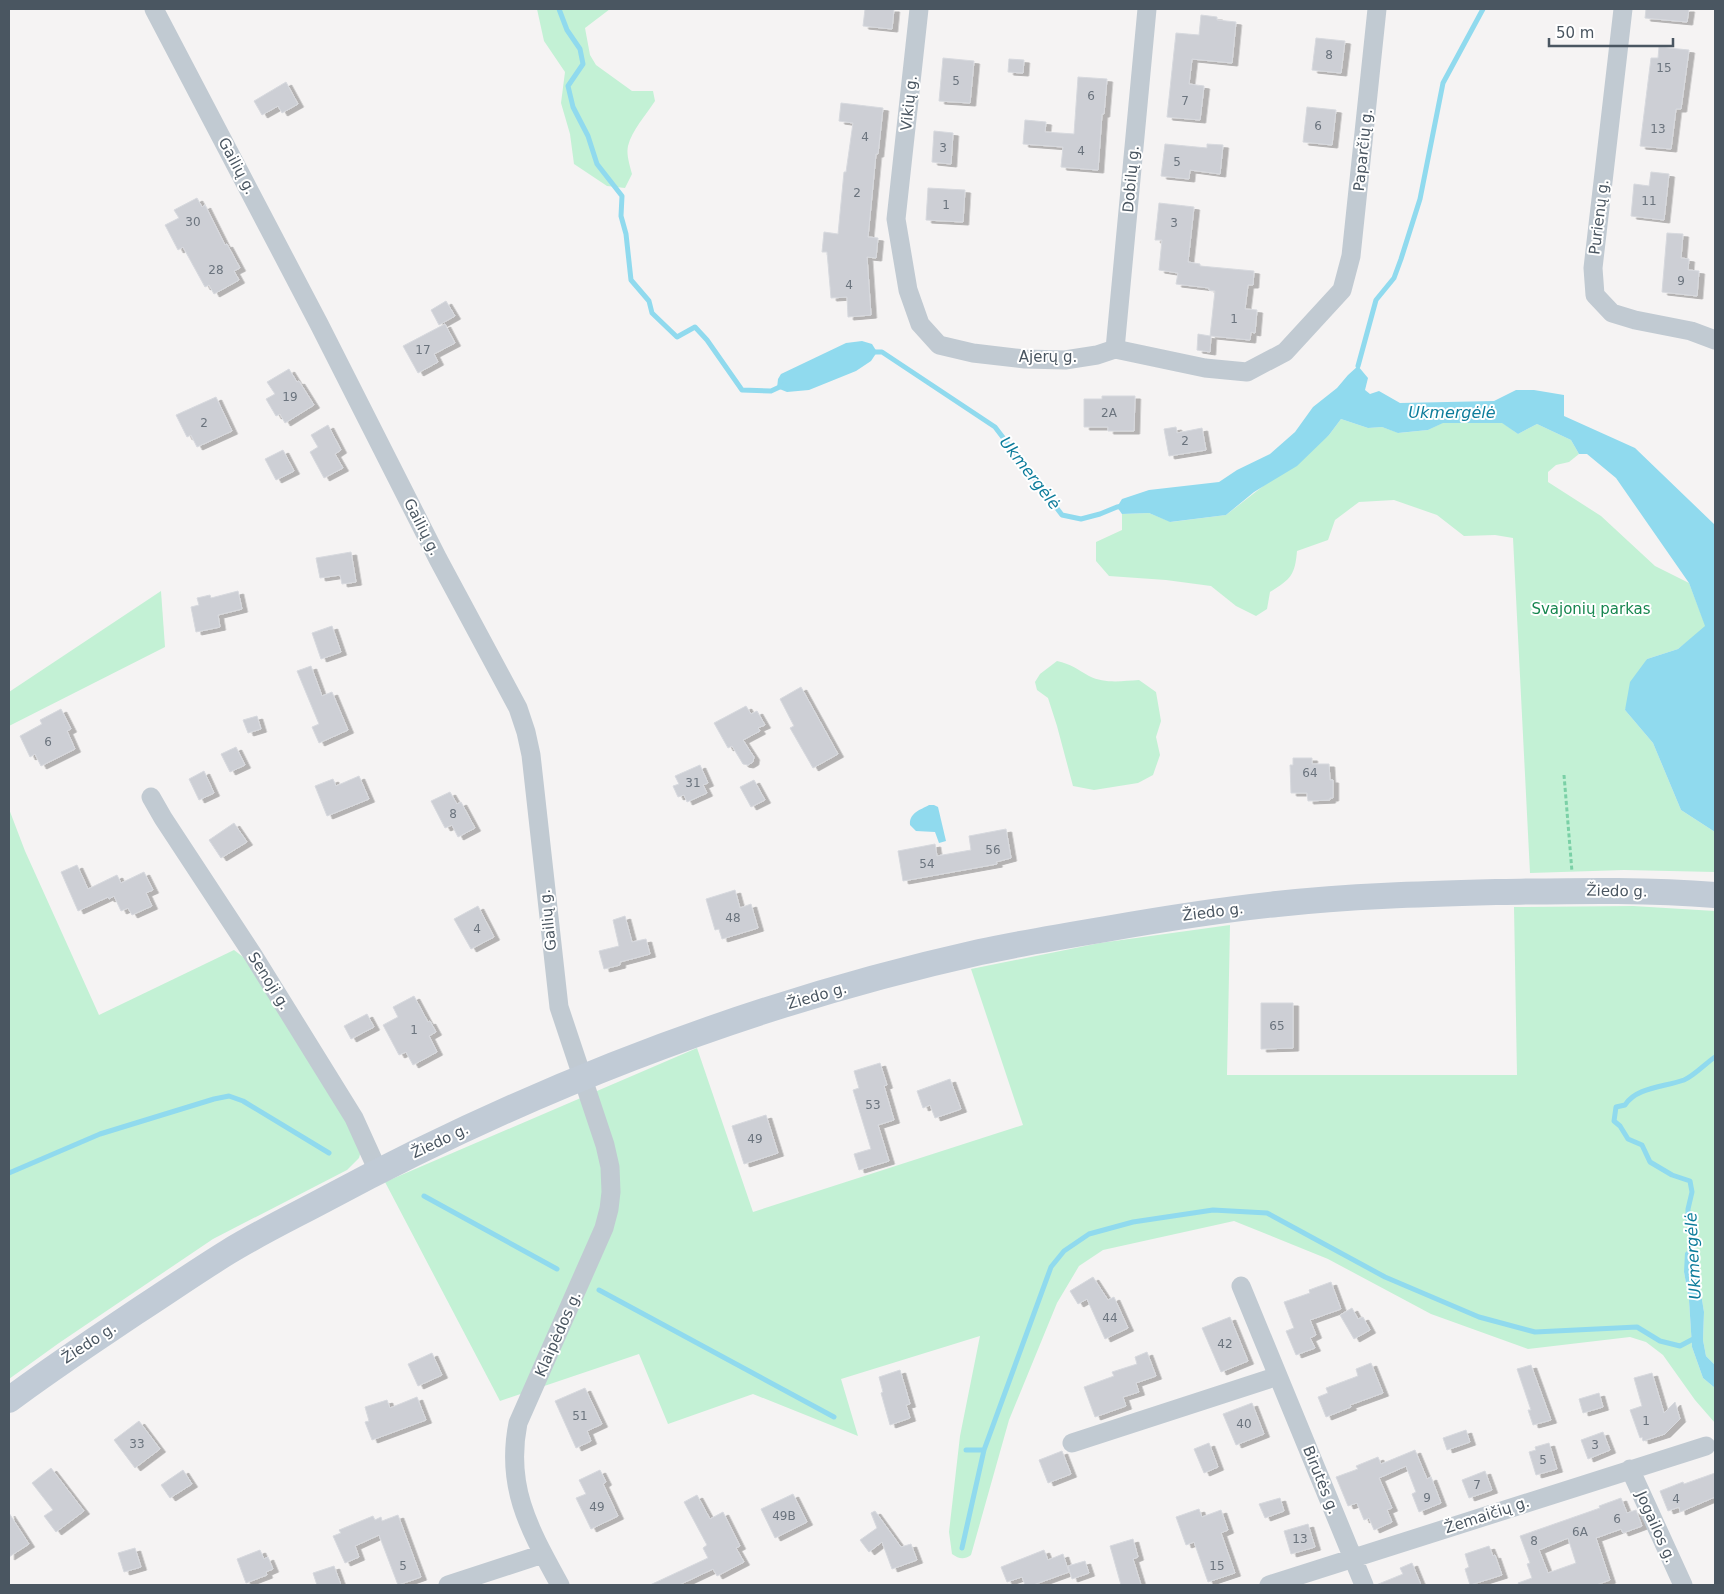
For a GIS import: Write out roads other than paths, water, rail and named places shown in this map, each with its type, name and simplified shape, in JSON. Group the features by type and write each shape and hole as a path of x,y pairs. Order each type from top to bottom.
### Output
{"street":[{"name":"Gailių g.","path":"154,9 319,324 438,559 518,708 531,755 559,1007 583,1078"},
{"name":"Vikių g.","path":"899,196 919,9"},
{"name":"Dobilų g.","path":"1115,349 1147,9"},
{"name":"Paparčių g.","path":"1342,290 1351,256 1377,9"},
{"name":"Purienų g.","path":"1623,9 1593,268 1595,295 1612,313 1635,320 1691,331 1715,340"},
{"name":"Ajerų g.","path":"899,196 896,220 908,290 920,324 939,345 973,353 1025,359 1065,360 1097,355 1115,349 1205,368 1247,372 1285,352 1342,290"},
{"name":"Senoji g.","path":"151,797 253,955 354,1118 378,1171"},
{"name":"Žiedo g.","path":"9,1400 49,1370 229,1251 378,1171 468,1128 583,1078 684,1038 823,993 986,950 1170,918 1280,904 1432,894 1621,891 1715,895"},
{"name":"Klaipėdos g.","path":"560,1585 543,1554 519,1498 514,1470 515,1440 518,1423 590,1262 604,1228 609,1209 611,1192 610,1167 605,1145 583,1078"},
{"name":"Birutės g.","path":"1241,1286 1364,1585"},
{"path":"1072,1443 1278,1376"},
{"name":"Žemaičių g.","path":"1269,1585 1706,1446"},
{"name":"Jogailos g.","path":"1630,1469 1683,1585"},
{"path":"448,1585 543,1554"}],"water":[{"path":"862,341 872,344 877,352 871,361 856,371 809,390 787,392 777,388 778,379 781,374 846,343"},
{"path":"1358,366 1368,378 1365,390 1370,394 1379,391 1400,403 1494,401 1516,390 1534,390 1564,395 1564,416 1635,448 1715,525 1715,832 1681,810 1653,743 1625,710 1630,682 1647,659 1678,649 1705,626 1689,583 1616,478 1587,454 1579,454 1571,440 1537,424 1518,434 1502,423 1443,423 1428,430 1398,433 1382,427 1368,428 1341,419 1329,435 1297,466 1254,492 1226,515 1170,522 1149,513 1122,514 1117,507 1122,499 1149,490 1219,482 1237,470 1270,454 1295,432 1313,407 1337,388"},
{"path":"929,805 938,807 946,841 939,843 935,832 916,831 910,825 913,815"},
{"path":"1690,1248 1695,1256 1704,1312 1703,1340 1706,1356 1715,1365 1715,1388 1703,1378 1692,1347 1689,1300 1684,1272 1685,1253"}],"waterway":[{"name":"Ukmergėlė","path":"559,9 567,30 580,49 583,64 568,86 573,107 588,136 597,164 622,196 621,216 626,234 631,280 649,301 652,313 677,337 695,327 707,340 742,390 771,391 784,385"},
{"path":"1358,366 1376,300 1394,278 1420,199 1443,83 1483,9"},
{"name":"Ukmergėlė","path":"870,352 882,352 995,427 1062,515 1081,519 1123,506"},
{"name":"Ukmergėlė","path":"1691,1254 1690,1248 1693,1239 1688,1223 1688,1209 1692,1192 1690,1181 1672,1175 1650,1162 1642,1145 1628,1139 1620,1126 1614,1121 1616,1107 1625,1105 1636,1094 1684,1080 1696,1073 1715,1057"},
{"path":"9,1173 100,1134 229,1096 243,1101 329,1153"},
{"path":"424,1196 557,1269"},
{"path":"962,1548 984,1450 1051,1267 1064,1251 1089,1234 1133,1222 1213,1210 1267,1213 1385,1277 1479,1317 1535,1332 1637,1327 1660,1341 1680,1346 1697,1337"},
{"path":"599,1290 834,1417"},
{"path":"966,1450 984,1450"}],"park label":[{"name":"Svajonių parkas","path":"1591,609"}]}
